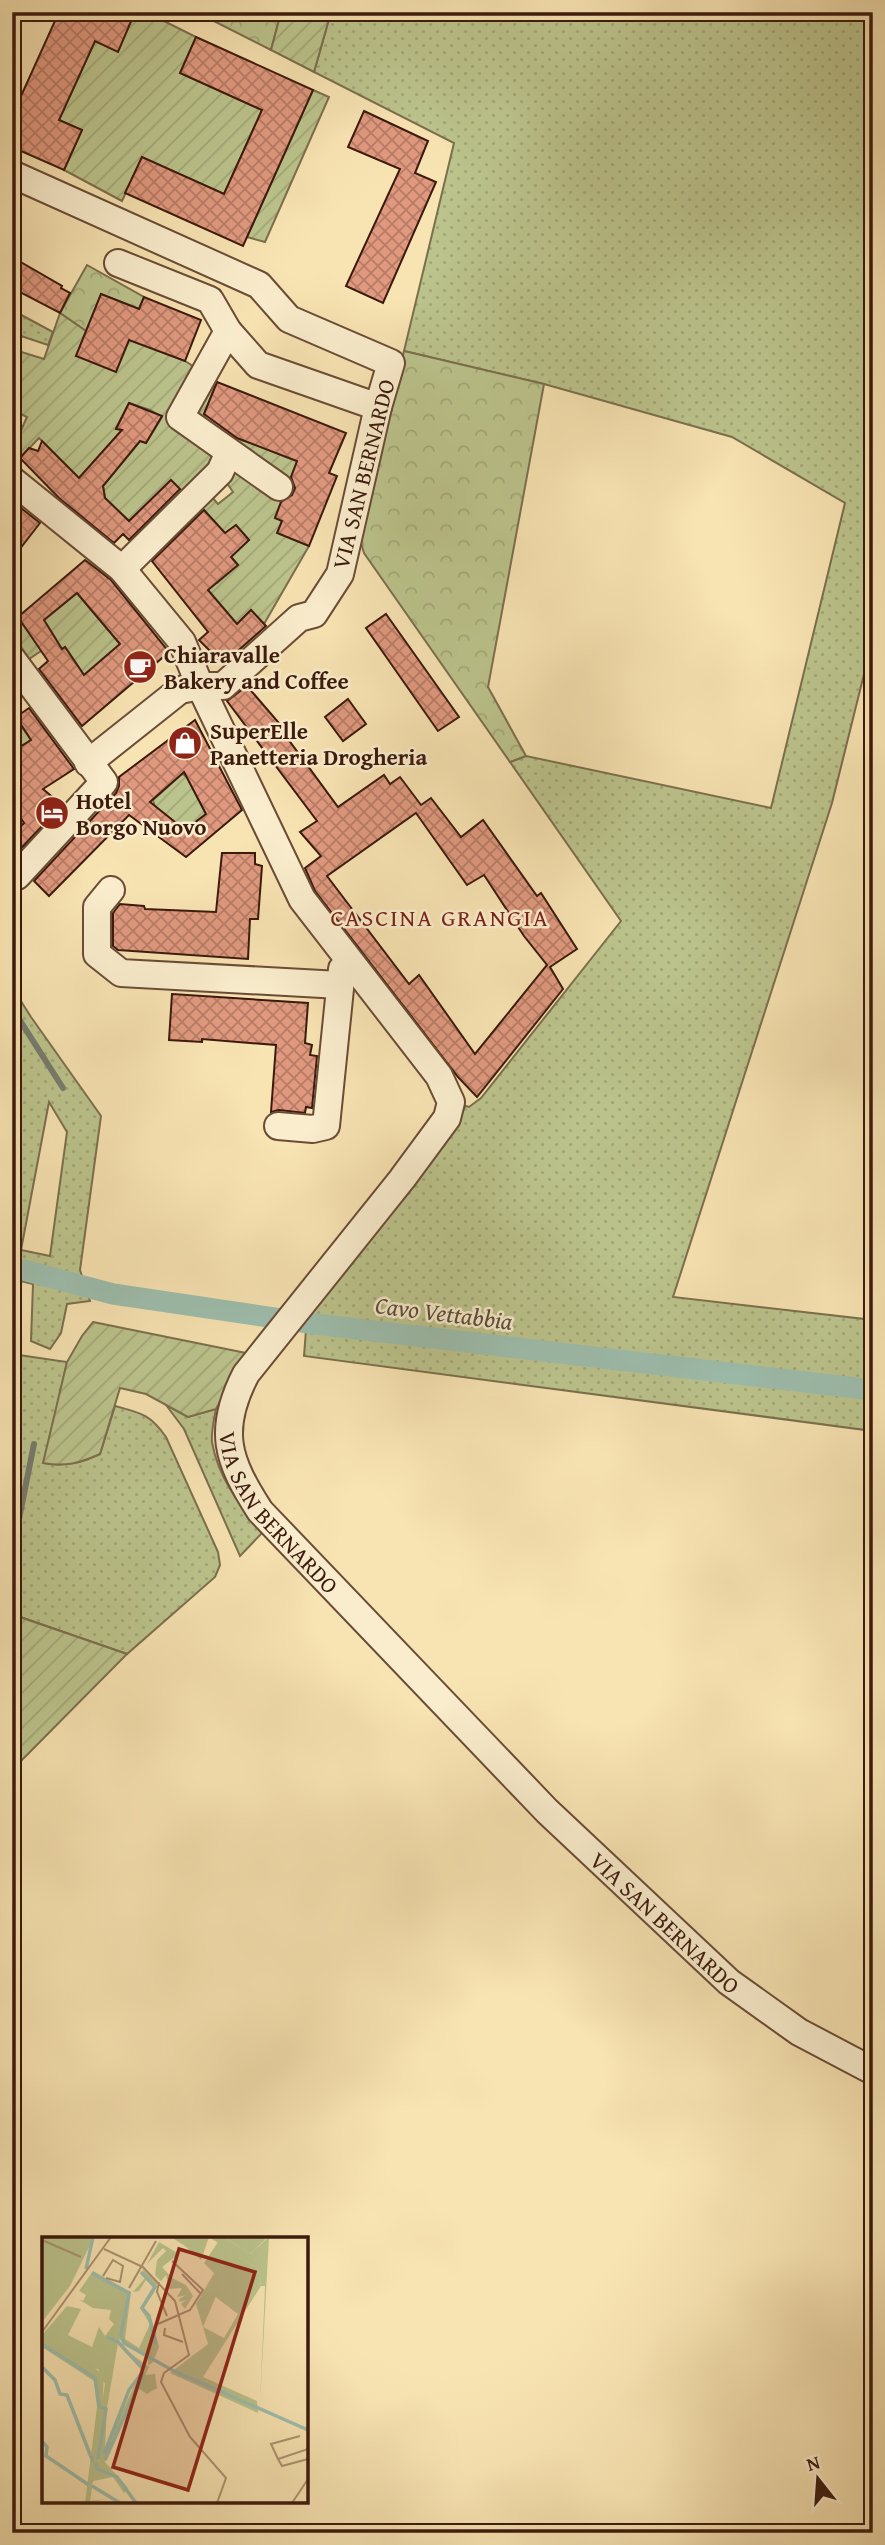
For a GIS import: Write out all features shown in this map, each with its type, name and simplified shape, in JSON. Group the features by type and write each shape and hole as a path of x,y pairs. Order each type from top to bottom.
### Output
{"street":[{"name":"VIA SAN BERNARDO","path":"12,174 259,285 289,318 391,363 378,407 341,574 314,614 299,618 223,686 200,686 180,690 88,763"},
{"path":"117,262 210,300 228,331 258,365 378,407"},
{"path":"228,331 180,417 224,462 279,486"},
{"path":"122,569 224,462"},
{"name":"VIA SAN BERNARDO","path":"12,480 122,569 183,642 200,686 302,899 439,1076 451,1102 447,1118 278,1337 246,1374 233,1400 227,1426 233,1460 243,1485 260,1511 547,1811 729,1982 799,2032 873,2071"},
{"path":"12,659 104,782 17,876"},
{"path":"111,890 97,907 97,954 121,973 340,985"},
{"path":"278,1126 313,1129 326,1126 344,953"}],"green space":[{"path":"135,12 146,12 196,37 180,73 262,110 224,194 142,157 122,201 64,170 82,130 59,120 95,41 118,51"},
{"path":"196,12 278,12 279,20 271,50"},
{"path":"278,12 331,12 314,72 271,50 279,20"},
{"path":"331,12 873,12 873,638 832,803 673,1297 873,1320 873,1431 304,1356 308,1304 451,1121 466,1106 469,1107 481,1098 621,921 510,762 526,756 771,808 845,503 732,437 544,384 404,351 454,143 314,72"},
{"path":"313,90 329,97 265,242 247,237"},
{"path":"87,265 144,297 139,309 101,294 86,331 60,313"},
{"path":"12,310 53,332 48,345 12,333"},
{"path":"60,313 86,331 76,356 129,339 185,361 217,382 204,414 209,427 304,464 294,470 275,518 282,520 278,533 309,546 264,624 251,610 231,630 201,582 217,583 238,565 231,557 249,540 236,525 186,564 167,540 172,530 182,540 218,526 200,506 211,496 218,504 233,492 216,467 187,496 170,481 129,521 105,498 103,486 140,441 146,443 162,417 129,403 116,428 122,430 79,478 39,438 20,458 13,448 27,417 12,410 12,349 44,359"},
{"path":"404,351 544,384 488,687 526,756 510,762 364,553 360,540"},
{"path":"77,593 120,644 84,675 65,647 49,661 41,651 29,659 16,639 18,617 41,650 56,639 44,620"},
{"path":"12,712 31,740 12,752"},
{"path":"182,774 187,777 206,814 185,830 155,807 153,800"},
{"path":"12,987 101,1116 80,1270 90,1301 67,1304 61,1333 50,1349 31,1341 33,1284 12,1279","holes":["49,1102 67,1132 50,1256 21,1250"]},
{"path":"93,1322 246,1353 216,1409 188,1417 146,1394 120,1388 100,1454 73,1463 43,1463 67,1362"},
{"path":"12,1354 67,1362 44,1463 73,1463 100,1454 115,1406 144,1416 155,1423 166,1437 218,1552 220,1565 215,1577 127,1654 15,1615 12,1626"},
{"path":"166,1405 188,1417 216,1409 212,1442 219,1467 238,1501 262,1533 240,1556 184,1429"},
{"path":"14,1615 127,1654 12,1770 12,1626"}],"building":[{"path":"59,12 135,12 118,52 95,41 59,120 82,130 64,170 12,147 12,116"},
{"path":"196,37 313,90 243,246 125,193 142,157 224,194 262,110 180,73"},
{"path":"364,111 428,141 415,173 436,182 383,303 346,286 400,169 348,147"},
{"path":"12,257 70,293 60,313 12,288"},
{"path":"101,294 139,309 144,297 201,320 185,361 129,340 116,372 76,356"},
{"path":"217,382 346,433 329,473 337,476 309,546 277,533 282,521 275,518 281,502 292,495 295,488 291,477 297,461 237,438 204,414"},
{"path":"129,403 162,416 146,443 140,441 103,486 105,498 129,521 171,480 180,489 129,540 123,534 114,543 59,498 20,458 29,448 38,451 42,441 79,478 122,430 116,429"},
{"path":"12,501 40,523 12,559"},
{"path":"204,510 225,533 236,525 249,540 231,557 238,565 208,590 237,624 251,610 266,626 223,664 199,640 208,632 152,561"},
{"path":"85,560 111,580 169,652 82,726 39,669 48,661 18,617","holes":["77,593 120,644 84,675 65,647 62,649 44,620"]},
{"path":"386,614 459,717 438,731 366,628"},
{"path":"247,686 291,737 288,739 338,807 384,775 390,784 400,777 421,805 431,798 461,837 483,820 537,896 541,893 577,949 550,967 563,989 477,1097 458,1077 315,891 305,868 321,856 300,832 317,821 227,701","holes":["416,813 467,885 484,875 524,936 547,965 475,1054 419,975 409,984 327,876"]},
{"path":"348,699 366,724 343,741 325,717"},
{"path":"29,708 74,769 43,789 62,805 12,858 12,835 24,823 12,805 12,752 31,740 16,717"},
{"path":"195,720 242,810 186,857 129,815 49,896 34,881 116,793 119,777","holes":["184,772 206,814 185,830 150,802"]},
{"path":"222,853 255,853 255,864 262,866 258,919 250,919 248,959 118,950 113,946 113,913 120,904 144,906 145,909 216,912"},
{"path":"172,994 308,1003 305,1043 312,1045 310,1055 317,1056 312,1108 306,1107 305,1113 279,1110 271,1112 276,1045 202,1039 202,1042 169,1040"}],"waterway":[{"path":"12,1008 63,1088"},
{"name":"Cavo Vettabbia","path":"12,1267 113,1294 315,1324 873,1390"},
{"path":"12,1554 34,1444"}],"place":[{"name":"Chiaravalle Bakery and Coffee","path":"140,667"},
{"name":"SuperElle Panetteria Drogheria","path":"185,743"},
{"name":"Hotel Borgo Nuovo","path":"52,813"}],"district":[{"name":"CASCINA GRANGIA","path":"440,917"}]}
